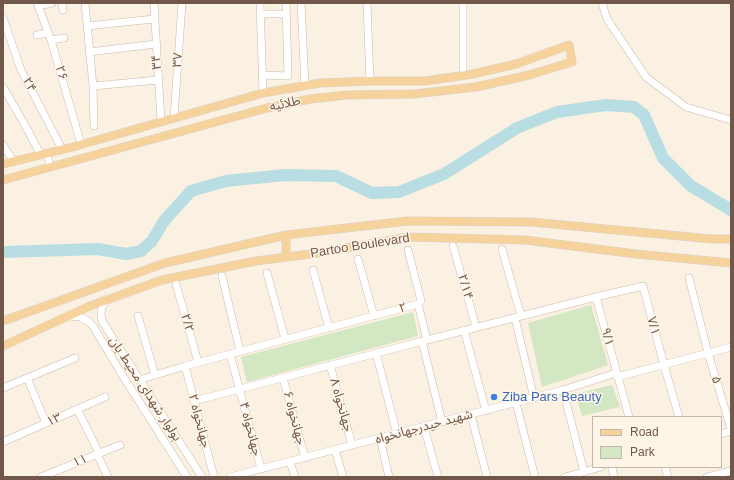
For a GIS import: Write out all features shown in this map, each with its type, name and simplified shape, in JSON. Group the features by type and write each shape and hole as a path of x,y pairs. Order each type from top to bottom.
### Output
{"main road":[{"name":"طلائیه","path":"3,164 81,144 263,93 320,83 370,81 425,82 473,74 516,64 569,45 572,62 529,75 476,87 414,94 346,95 303,100 267,108 3,180"},
{"name":"Partoo Boulevard","path":"3,321 165,263 286,235 407,221 531,222 712,239 731,239"},
{"path":"286,235 286,257"},
{"name":"Partoo Boulevard","path":"3,346 107,299 162,280 408,236 525,240 636,254 731,263"}],"street":[{"path":"38,5 52,3"},
{"path":"85,3 93,86 94,126"},
{"name":"۳۴","path":"154,3 160,121"},
{"name":"۳۷","path":"174,118 182,3"},
{"path":"260,3 263,93"},
{"path":"262,75 288,76 286,3"},
{"path":"300,3 305,86"},
{"path":"367,3 370,81"},
{"path":"463,3 463,69"},
{"path":"602,3 608,19 646,77 686,107 731,120"},
{"name":"۲۶","path":"38,5 50,37 81,144"},
{"path":"260,14 286,14"},
{"name":"۲۴","path":"3,18 21,70 62,149"},
{"path":"87,26 154,19"},
{"path":"37,35 64,38"},
{"path":"90,52 156,44"},
{"path":"93,86 158,80"},
{"path":"3,87 44,154 50,167"},
{"path":"3,145 14,162"},
{"name":"۲/۱۴","path":"453,246 476,327"},
{"path":"502,249 518,317 534,398"},
{"path":"408,250 421,301 418,304"},
{"path":"358,259 374,316"},
{"path":"313,270 329,328"},
{"path":"267,273 285,340"},
{"path":"222,276 240,351"},
{"name":"۵","path":"689,278 708,353 731,430"},
{"name":"۲/۲","path":"176,284 198,362"},
{"name":"۷/۱","path":"596,297 643,286 679,416"},
{"path":"194,401 424,340 596,297"},
{"name":"۹/۱","path":"596,297 629,416"},
{"path":"68,316 80,317 92,324 93,319 96,317 101,318 102,307 107,299"},
{"name":"۲","path":"139,380 198,362 418,304 424,340 442,422"},
{"path":"138,316 155,375"},
{"name":"بولوار شهدای محیط بان","path":"101,318 202,477"},
{"name":"بولوار شهدای محیط بان","path":"92,324 121,373 187,477"},
{"path":"464,330 486,411"},
{"name":"شهید حیدرجهانخواه","path":"230,477 486,411 617,375 664,365 731,347"},
{"path":"376,353 397,434"},
{"name":"جهانخواه ۴","path":"230,354 261,469"},
{"path":"3,388 75,358"},
{"name":"جهانخواه ۸","path":"330,365 352,445"},
{"name":"جهانخواه ۲","path":"185,366 214,477"},
{"path":"27,378 46,423"},
{"name":"جهانخواه ۶","path":"283,378 304,458"},
{"path":"563,390 584,472"},
{"name":"۱۳","path":"3,442 105,397"},
{"path":"516,403 535,477"},
{"path":"77,410 108,477"},
{"path":"470,415 487,477"},
{"path":"424,427 438,477"},
{"path":"380,438 389,477"},
{"name":"۱۱","path":"41,477 120,445"},
{"path":"336,450 343,477"},
{"path":"290,462 295,477"},
{"path":"565,477 598,468"},
{"path":"712,476 731,471"}],"green space":[{"path":"591,305 608,365 542,387 528,323"},
{"path":"413,312 418,336 247,382 241,357"},
{"path":"612,385 620,407 582,416 575,394"}],"waterway":[{"path":"3,252 98,249 126,254 141,251 152,241 164,221 191,191 226,181 285,175 336,176 372,193 399,192 444,174 517,128 557,112 606,105 634,107 644,115 663,158 691,186 731,210"}],"place":[{"name":"Ziba Pars Beauty","path":"494,397"}]}
